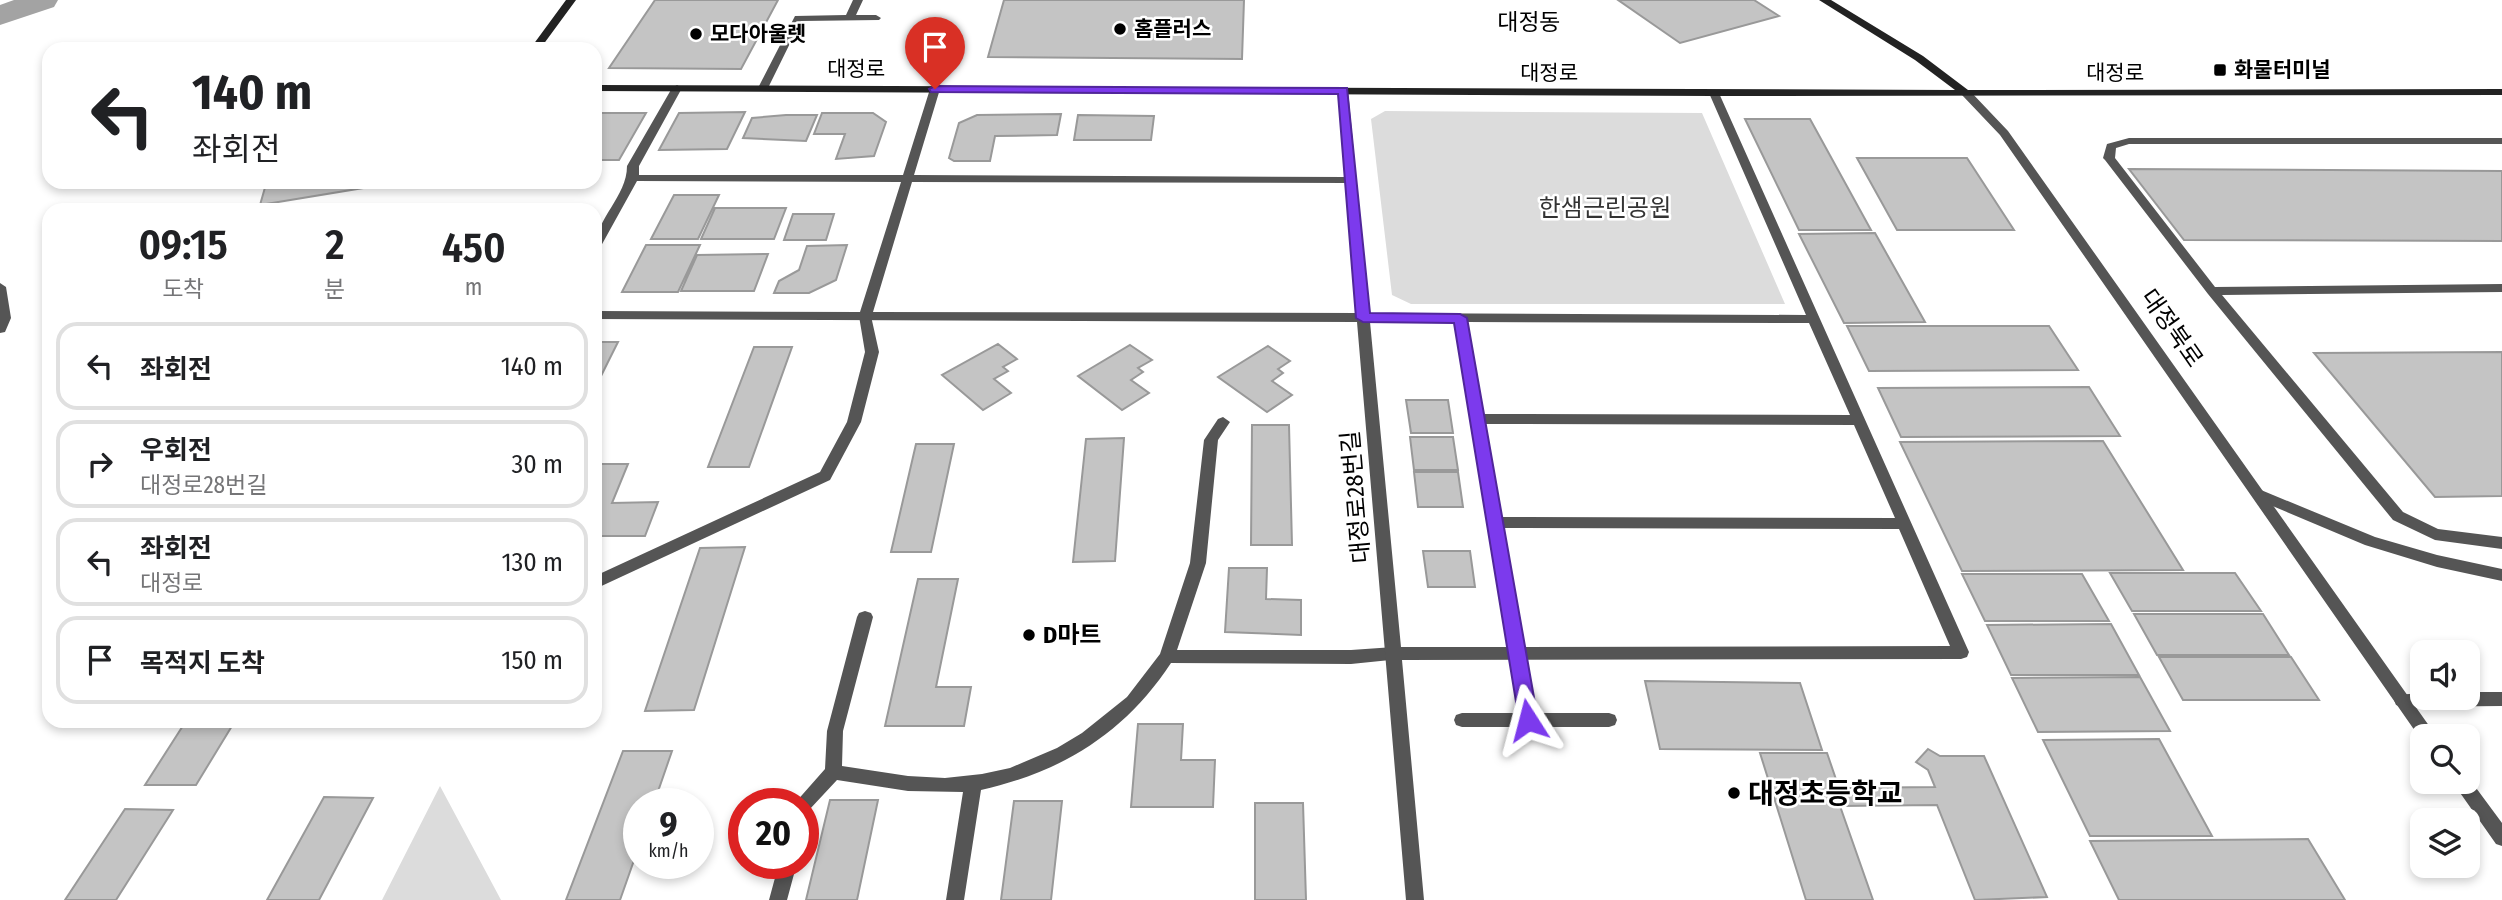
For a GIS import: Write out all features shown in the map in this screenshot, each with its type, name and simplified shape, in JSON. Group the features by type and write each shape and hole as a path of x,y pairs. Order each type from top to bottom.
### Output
{"street":[{"path":"540,42 571,0"},
{"path":"850,18 858,0"},
{"name":"대정북로","path":"1824,0 1919,58 1966,93 2004,132 2420,724"},
{"path":"763,88 798,18 876,18"},
{"name":"대정로","path":"602,88 1714,93 2502,92"},
{"path":"602,233 633,178 633,166 677,88"},
{"path":"602,580 825,476 854,422 872,352 865,316 935,89"},
{"name":"대정로28번길","path":"1343,90 1415,900"},
{"path":"1167,656 1961,652 1714,93"},
{"path":"2502,141 2129,141 2111,146 2109,158 2212,291 2398,516 2435,534 2502,544"},
{"path":"633,178 1351,180"},
{"path":"0,287 5,318 0,329"},
{"path":"2212,291 2502,288"},
{"path":"602,315 1814,319"},
{"path":"1460,318 1528,720"},
{"path":"1478,419 1859,420"},
{"path":"833,772 930,785 973,783 1030,769 1070,749 1133,702 1152,682 1167,656 1198,563 1211,440 1223,422"},
{"path":"2261,495 2370,541 2437,561 2502,575"},
{"path":"1495,522 1904,524"},
{"path":"818,788 833,772 835,731 865,617"},
{"path":"2402,700 2502,699"},
{"path":"1462,720 1609,720"},
{"path":"955,900 973,783"},
{"path":"2471,794 2502,838"},
{"path":"778,900 784,879"}],"green space":[{"name":"한샘근린공원","path":"1385,111 1702,113 1785,304 1411,304 1392,295 1371,119"},
{"path":"440,786 501,900 382,900"}],"building":[{"name":"모다아울렛","path":"655,0 778,0 741,69 609,68"},
{"name":"홈플러스","path":"1004,0 1244,0 1242,59 988,57"},
{"path":"1618,0 1754,0 1779,16 1680,43"},
{"path":"745,112 727,149 659,150 679,113"},
{"path":"602,113 646,113 619,160 602,160"},
{"path":"822,113 873,113 886,122 874,156 836,159 845,134 814,134"},
{"path":"1061,114 1057,135 995,136 990,161 954,161 949,158 959,123 977,115"},
{"path":"817,115 806,141 743,138 752,118"},
{"path":"1078,115 1154,116 1151,140 1074,140"},
{"path":"1745,119 1810,119 1871,230 1799,230"},
{"path":"1857,158 1967,158 2014,230 1897,230"},
{"path":"2129,169 2502,171 2502,241 2184,240"},
{"path":"265,189 357,189 272,203 261,203"},
{"path":"674,195 719,195 698,239 651,239"},
{"path":"715,208 786,208 774,239 701,239"},
{"path":"793,214 834,214 826,240 784,240"},
{"path":"1875,233 1925,322 1844,323 1799,234"},
{"path":"646,245 700,245 678,292 622,292"},
{"path":"847,245 836,280 809,293 774,293 779,281 799,270 807,246"},
{"path":"768,254 754,291 681,291 697,255"},
{"path":"1847,326 2049,326 2078,370 1869,371"},
{"path":"602,342 618,342 602,374"},
{"path":"998,344 1017,359 1003,367 1008,371 994,379 1011,393 983,410 942,375"},
{"path":"1130,345 1152,360 1138,368 1143,372 1131,380 1149,393 1122,410 1078,376"},
{"path":"1268,346 1290,361 1278,369 1283,373 1272,381 1292,395 1267,412 1218,377"},
{"path":"754,347 792,347 749,467 708,467"},
{"path":"2502,352 2502,496 2435,497 2314,353"},
{"path":"2089,387 2120,436 1901,437 1878,388"},
{"path":"1406,400 1448,400 1453,433 1411,433"},
{"path":"1252,425 1289,425 1292,545 1251,545"},
{"path":"1410,437 1453,437 1458,470 1414,470"},
{"path":"1124,438 1115,561 1073,562 1086,439"},
{"path":"2103,441 2183,570 1962,571 1900,442"},
{"path":"916,444 954,444 931,552 891,552"},
{"path":"602,464 628,464 612,503 658,502 645,536 602,536"},
{"path":"1414,472 1458,472 1463,507 1418,507"},
{"path":"745,547 694,710 645,711 700,548"},
{"path":"1423,551 1470,551 1475,587 1428,587"},
{"path":"1229,568 1267,568 1266,599 1301,600 1301,635 1225,632"},
{"path":"2110,573 2235,573 2261,611 2132,611"},
{"path":"1962,574 2082,574 2109,621 1985,621"},
{"path":"918,579 958,579 936,687 971,687 964,726 885,726"},
{"path":"2134,614 2263,614 2289,655 2157,655"},
{"path":"2111,624 2139,675 2011,675 1987,625"},
{"path":"2159,657 2291,657 2319,700 2183,700"},
{"path":"2140,677 2170,731 2038,732 2012,678"},
{"path":"1645,681 1800,683 1822,750 1660,749"},
{"path":"1138,724 1183,724 1181,760 1215,760 1213,807 1131,807"},
{"path":"182,728 231,728 196,785 145,785"},
{"path":"2159,739 2212,836 2090,836 2043,740"},
{"path":"1928,749 1940,756 1984,756 2047,897 1975,900 1937,805 1840,806 1873,900 1806,900 1760,753 1827,753 1839,788 1935,787 1928,770 1916,762"},
{"path":"623,751 672,751 659,788 623,788 623,879 627,879 620,900 566,900"},
{"path":"324,797 373,798 319,900 267,900"},
{"path":"830,800 878,800 857,900 806,900 811,879 819,879 819,846"},
{"path":"1014,801 1062,801 1051,900 1001,900"},
{"path":"1255,803 1303,803 1306,900 1255,900"},
{"path":"125,809 173,810 116,900 65,900"},
{"path":"2308,839 2345,900 2119,900 2090,841"}],"waterway":[{"path":"0,16 43,0"}],"place":[{"name":"홈플러스","path":"1120,29"},
{"name":"모다아울렛","path":"696,34"},
{"name":"화물터미널","path":"2220,70"},
{"name":"D마트","path":"1029,635"},
{"name":"대정초등학교","path":"1734,793"}],"district":[{"name":"대정동","path":"1529,22"}],"route":[{"path":"935,89 1343,90 1363,318 1460,318 1528,720"}]}
